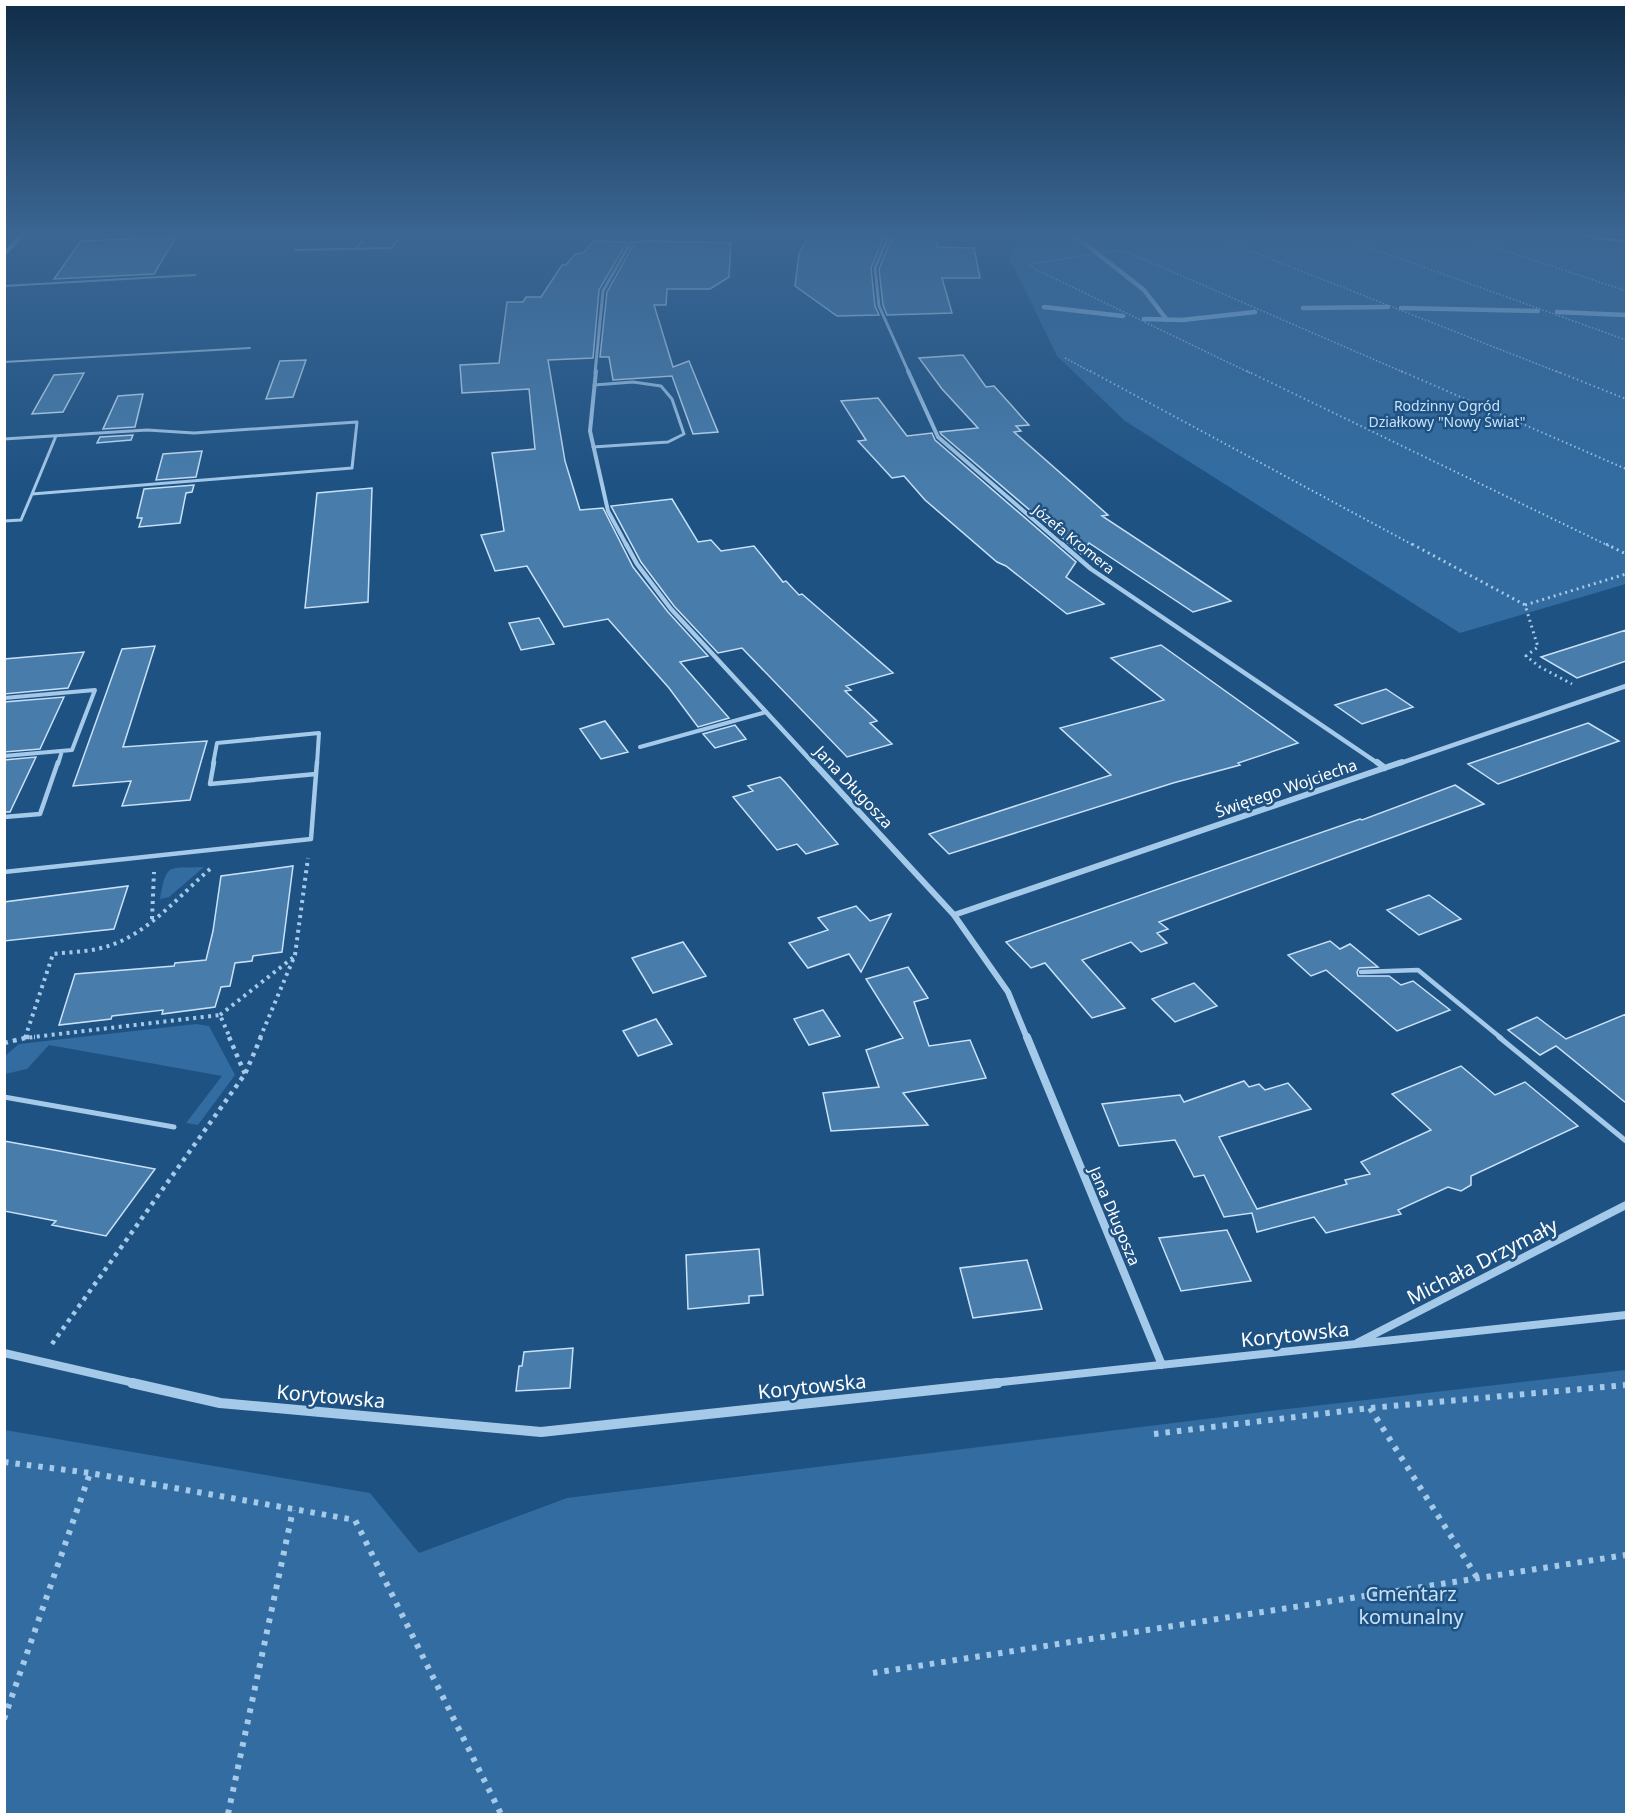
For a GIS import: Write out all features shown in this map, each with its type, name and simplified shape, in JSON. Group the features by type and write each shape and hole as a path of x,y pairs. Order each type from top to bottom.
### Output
{"street":[{"name":"Jana Długosza","path":"600,320 590,432 608,511 637,564 671,609 954,915 1008,992 1162,1365"},
{"name":"Józefa Kromera","path":"885,320 938,437 1091,569 1385,768"},
{"name":"Świętego Wojciecha","path":"954,915 1626,686"},
{"name":"Michała Drzymały","path":"1353,1345 1626,1208"},
{"name":"Korytowska","path":"4,1353 220,1403 542,1432 1626,1315"}],"lane":[{"path":"4,362 250,348"},
{"path":"593,447 668,442 684,434 667,389 660,384 631,382 594,385"},
{"path":"4,439 147,430 194,433 357,422 352,468 32,494"},
{"path":"4,521 21,520 56,436"},
{"path":"4,698 95,690 72,750 4,756"},
{"path":"640,747 766,712"},
{"path":"4,872 311,839 316,774 319,733 217,743 210,784 316,774"},
{"path":"4,817 40,814 62,751"},
{"path":"1361,972 1418,970 1626,1141"},
{"path":"4,1097 174,1127"}],"path":[{"path":"1141,320 1626,554"},
{"path":"1283,320 1626,469"},
{"path":"1425,320 1626,399"},
{"path":"1570,320 1626,340"},
{"path":"1065,358 1525,604 1626,574"},
{"path":"1525,604 1538,647 1526,656 1540,667 1595,697"},
{"path":"40,1361 245,1074 295,955 311,839"},
{"path":"25,1038 53,954 98,949 114,944 152,919 235,847"},
{"path":"152,919 154,856"},
{"path":"4,1043 25,1038 220,1015 295,955"},
{"path":"220,1015 245,1074"},
{"path":"1154,1434 1370,1408 1626,1385"},
{"path":"1370,1408 1478,1579"},
{"path":"4,1462 90,1473 355,1520 501,1815"},
{"path":"4,1719 90,1473"},
{"path":"228,1815 293,1510"},
{"path":"873,1673 1626,1555"}],"green space":[{"name":"Rodzinny Ogród Działkowy \"Nowy Świat\"","path":"1039,320 1626,320 1626,584 1460,633 1125,421 1057,356"},
{"path":"204,867 169,897 160,899 165,878 171,870"},
{"path":"196,1024 209,1026 235,1075 198,1125 186,1123 222,1076 49,1045 27,1069 5,1074 5,1056 19,1044"},
{"name":"Cmentarz komunalny","path":"1626,1370 1626,1814 5,1814 5,1430 370,1493 419,1553 567,1498 1262,1412"}],"building":[{"path":"505,320 596,320 593,358 548,360 565,461 580,510 603,508 633,567 668,612 708,656 680,662 729,718 698,727 669,688 608,619 564,627 527,566 495,571 481,535 504,531 492,453 535,449 529,389 462,393 460,365 499,363"},
{"path":"604,320 659,320 673,367 689,361 718,432 693,434 672,376 613,380 609,357 600,357"},
{"path":"963,355 986,387 994,386 1029,425 1016,426 1021,431 1014,432 1108,515 1102,516 1231,601 1193,612 1089,543 1081,554 941,434 940,432 978,428 942,389 919,358"},
{"path":"306,360 293,397 266,399 280,361"},
{"path":"84,373 63,412 32,414 54,375"},
{"path":"143,394 135,427 103,429 118,396"},
{"path":"878,398 907,436 932,433 935,440 1076,562 1066,577 1104,604 1067,614 1006,566 997,562 925,500 904,476 892,478 858,441 866,440 841,401"},
{"path":"133,435 131,440 97,443 100,437"},
{"path":"202,451 196,477 156,480 163,454"},
{"path":"194,485 192,492 186,493 180,523 139,527 142,518 137,518 144,489"},
{"path":"372,488 368,602 305,608 317,493"},
{"path":"672,499 698,542 711,540 721,551 754,546 783,582 786,581 799,595 802,594 893,673 846,686 851,690 845,691 877,721 870,723 892,744 847,757 742,648 718,653 674,606 641,562 611,506"},
{"path":"539,618 554,644 521,650 509,623"},
{"path":"1626,630 1626,661 1577,678 1541,657"},
{"path":"1161,645 1298,743 1238,763 1240,765 1173,783 949,854 929,834 1111,775 1060,728 1164,700 1111,658"},
{"path":"155,646 123,747 207,741 190,800 122,806 131,781 73,786 122,649"},
{"path":"84,652 68,688 4,694 4,659"},
{"path":"1386,689 1413,707 1362,724 1335,705"},
{"path":"64,697 40,749 4,752 4,702"},
{"path":"605,721 628,752 601,759 580,729"},
{"path":"1588,723 1619,741 1498,784 1468,764"},
{"path":"735,725 746,739 715,748 703,734"},
{"path":"36,757 10,812 4,812 4,760"},
{"path":"780,777 838,844 806,854 797,844 777,850 733,797 753,791 748,786"},
{"path":"1455,785 1484,804 1159,922 1168,929 1157,933 1167,943 1141,952 1131,942 1082,960 1125,1008 1092,1018 1045,963 1031,968 1006,942 1362,820"},
{"path":"293,866 282,952 253,956 252,961 235,963 230,986 221,987 215,1007 162,1014 163,1010 59,1025 75,974 174,966 175,963 206,960 221,876"},
{"path":"128,886 114,929 4,941 4,902"},
{"path":"1429,895 1461,919 1419,935 1387,910"},
{"path":"856,906 870,921 891,914 861,972 849,954 808,968 789,943 828,930 818,918"},
{"path":"1330,941 1340,949 1350,944 1378,967 1359,968 1358,976 1389,976 1401,985 1413,981 1450,1010 1397,1031 1326,970 1311,976 1288,955"},
{"path":"683,942 706,976 653,993 632,958"},
{"path":"908,967 928,998 914,1002 929,1046 970,1040 986,1078 903,1093 928,1125 831,1131 823,1093 879,1087 866,1050 903,1038 866,979"},
{"path":"1194,983 1217,1006 1175,1022 1152,999"},
{"path":"823,1010 840,1036 809,1045 794,1019"},
{"path":"1626,1014 1626,1103 1556,1046 1540,1055 1508,1030 1537,1017 1566,1039"},
{"path":"656,1019 672,1044 638,1056 623,1031"},
{"path":"1461,1066 1495,1095 1525,1082 1578,1126 1471,1176 1471,1185 1461,1191 1448,1187 1398,1210 1401,1214 1326,1233 1314,1217 1257,1232 1252,1213 1224,1217 1204,1175 1194,1177 1175,1140 1119,1146 1102,1104 1180,1095 1184,1102 1244,1081 1249,1087 1259,1084 1265,1090 1288,1083 1311,1109 1219,1137 1257,1209 1347,1184 1345,1180 1370,1174 1361,1162 1431,1130 1392,1094"},
{"path":"4,1141 155,1169 106,1236 52,1225 56,1221 4,1211"},
{"path":"1227,1230 1251,1281 1181,1291 1159,1238"},
{"path":"759,1249 763,1295 749,1296 749,1303 688,1309 686,1255"},
{"path":"1027,1260 1042,1309 973,1318 960,1268"},
{"path":"573,1348 570,1388 516,1391 519,1366 522,1366 524,1352"}],"waterway":[{"path":"1178,320 1183,320"}]}
